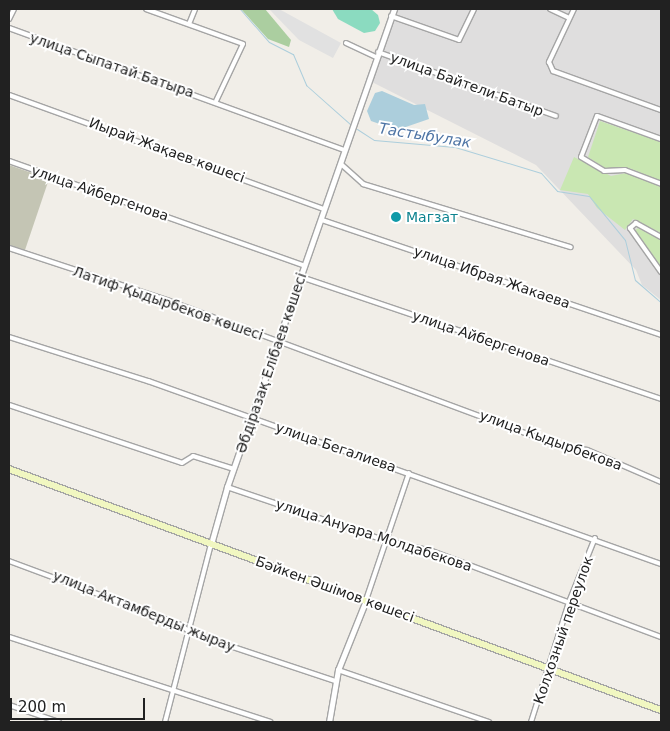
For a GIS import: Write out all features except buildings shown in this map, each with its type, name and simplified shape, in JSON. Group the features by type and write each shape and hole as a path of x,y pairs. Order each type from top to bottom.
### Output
{"main road":[{"name":"Бәйкен Әшімов көшесі","path":"9,470 661,710"}],"street":[{"path":"9,19 14,9"},
{"path":"146,9 243,44 216,101"},
{"path":"189,24 195,9"},
{"name":"Әбдіразақ Елібаев көшесі","path":"165,722 191,633 196,598 227,487 254,418 394,9"},
{"path":"391,16 459,40 474,9"},
{"path":"550,9 569,18"},
{"path":"574,9 549,62 553,71 661,110"},
{"name":"улица Сыпатай Батыра","path":"9,28 216,101 346,150"},
{"name":"улица Байтели Батыр","path":"346,42 377,55 556,116"},
{"name":"Иырай Жақаев көшесі","path":"9,95 324,209"},
{"path":"661,139 597,116 581,156 604,171 625,170 661,184"},
{"name":"улица Айбергенова","path":"9,161 305,266"},
{"path":"341,164 363,184 570,247"},
{"name":"улица Ибрая Жакаева","path":"322,220 661,335"},
{"path":"661,237 636,223 630,228 661,272"},
{"name":"Латиф Қыдырбеков көшесі","path":"9,248 441,399"},
{"name":"улица Айбергенова","path":"301,277 661,399"},
{"name":"улица Бегалиева","path":"9,337 254,418 595,538 661,564"},
{"name":"улица Кыдырбекова","path":"441,399 559,446 586,450 661,482"},
{"path":"9,405 182,463 193,456 234,469"},
{"path":"329,722 338,670 366,600 384,540 409,472"},
{"name":"улица Ануара Молдабекова","path":"227,487 384,540 432,551 661,637"},
{"name":"Колхозный переулок","path":"531,722 569,602 595,538"},
{"name":"улица Актамберды жырау","path":"9,561 181,625 191,633 335,681"},
{"path":"9,637 271,722"},
{"path":"338,670 489,722"},
{"path":"9,705 59,722"}],"shaded area":[{"path":"279,9 341,43 333,58 299,40 270,10"},
{"path":"394,9 661,9 661,300 642,285 636,270 536,165 366,79"},
{"path":"9,165 49,179 25,250 9,245"}],"green space":[{"path":"241,9 265,9 291,40 289,47 268,39"},
{"path":"332,9 371,9 378,15 380,23 375,31 364,33 338,19"},
{"path":"600,121 661,142 661,181 629,168 605,168 588,157"},
{"path":"574,157 611,176 626,173 661,187 661,233 633,219 625,230 597,208 588,194 560,190"},
{"path":"638,228 661,240 661,268 634,231"}],"water":[{"path":"382,91 414,105 425,104 429,119 397,130 371,121 367,111 375,93"}],"waterway":[{"name":"Тастыбулак","path":"240,9 269,42 293,54 306,85 350,124"},
{"name":"Тастыбулак","path":"357,129 374,140 455,147 541,173 557,191 589,196 625,240 635,280 661,303"}],"place":[{"name":"Магзат","path":"396,217"}]}
